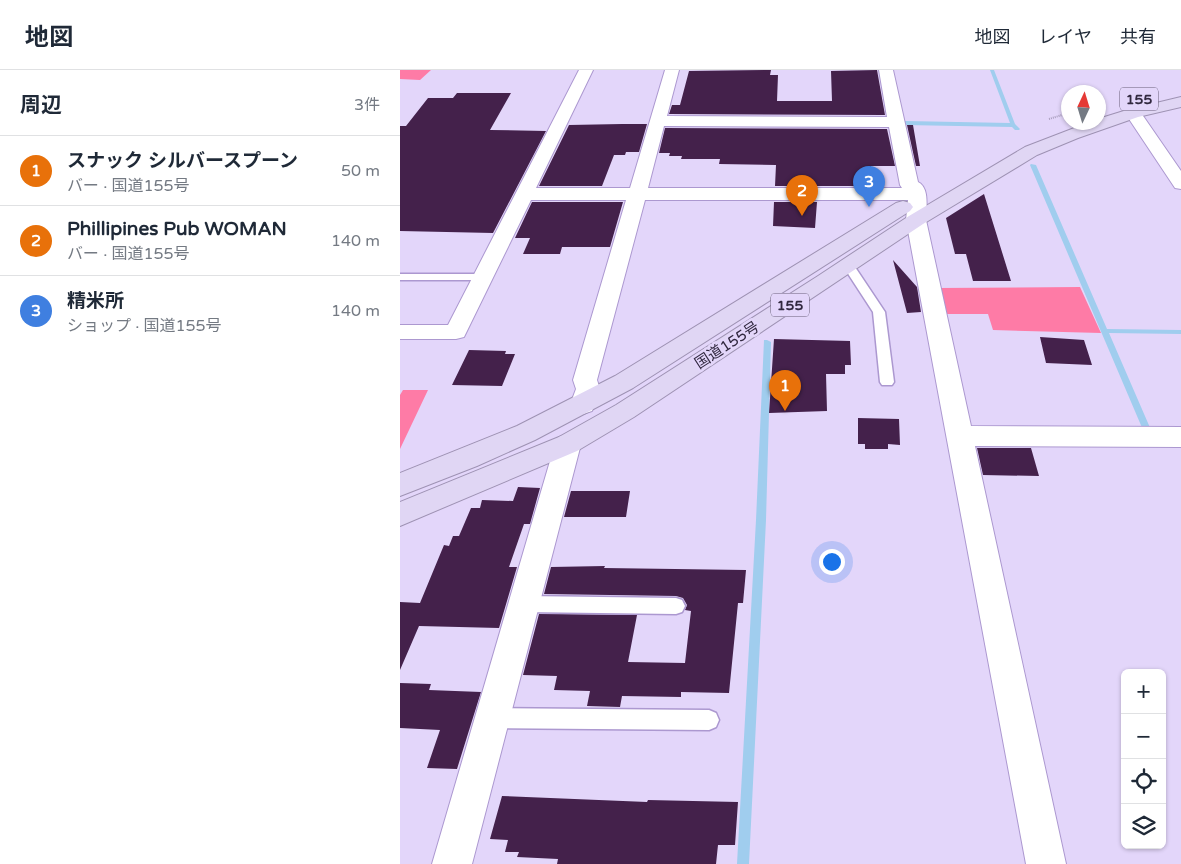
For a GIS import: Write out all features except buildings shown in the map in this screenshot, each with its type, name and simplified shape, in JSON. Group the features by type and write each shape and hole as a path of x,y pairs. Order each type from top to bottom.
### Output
{"highway":[{"name":"155","path":"1106,108 1131,100 1181,90"},
{"name":"国道155号","path":"400,514 568,444 625,411 849,266 916,220 1031,151 1072,134 1133,113 1181,102"},
{"name":"国道155号","path":"400,485 475,456 583,405 736,314 917,196 1012,142 1061,123"}],"street":[{"path":"400,332 456,332 586,70"},
{"path":"583,405 588,389 585,380 672,70"},
{"path":"886,70 909,184 914,188 917,196 916,220 1046,864"},
{"path":"1133,113 1181,184"},
{"path":"658,121 896,122"},
{"path":"524,194 917,196"},
{"path":"960,436 1181,437"},
{"path":"452,864 568,444"}],"lane":[{"path":"849,266 879,312 887,382"},
{"path":"400,277 483,277"},
{"path":"524,604 676,606"},
{"path":"492,718 709,720"}],"shaded area":[{"path":"400,70 431,70 420,80 400,79"},
{"path":"1080,287 1101,333 993,330 988,314 945,314 939,288"},
{"path":"403,390 428,390 400,449 400,395"}],"waterway":[{"path":"992,70 1013,125"},
{"path":"905,123 1013,125"},
{"path":"1013,125 1017,129"},
{"path":"1033,165 1104,331"},
{"path":"1104,331 1181,332"},
{"path":"1104,331 1147,430"},
{"path":"743,864 761,520 767,342"}],"place":[{"name":"精米所","path":"869,207"},
{"name":"Phillipines Pub WOMAN","path":"802,216"},
{"name":"スナック シルバースプーン","path":"785,411"}]}
